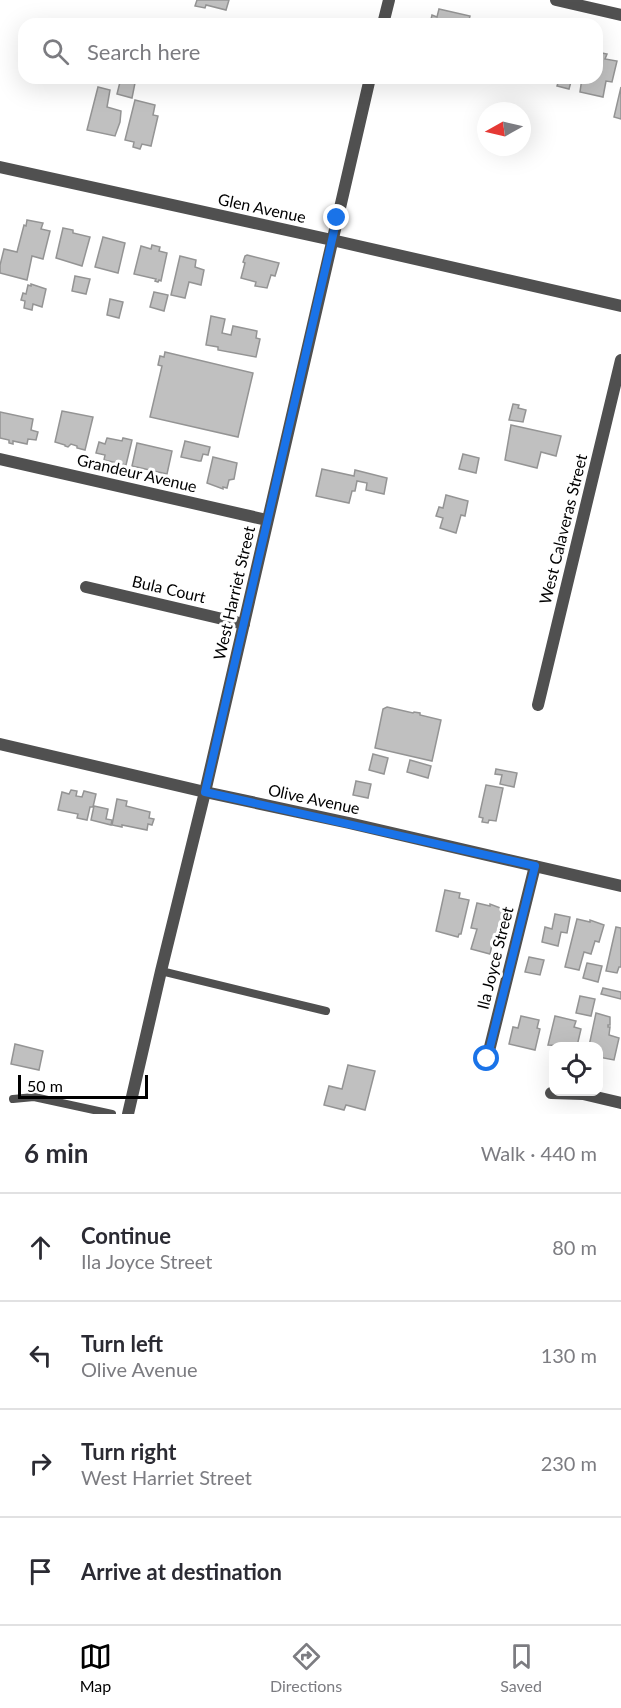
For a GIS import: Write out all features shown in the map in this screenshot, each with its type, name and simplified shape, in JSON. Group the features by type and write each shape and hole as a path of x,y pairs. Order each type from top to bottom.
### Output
{"street":[{"path":"384,18 389,0"},
{"path":"556,0 621,15"},
{"name":"West Harriet Street","path":"128,1114 369,84"},
{"name":"Glen Avenue","path":"0,167 621,306"},
{"name":"West Calaveras Street","path":"538,705 621,360"},
{"name":"Grandeur Avenue","path":"0,459 267,520"},
{"name":"Bula Court","path":"86,587 244,624"},
{"name":"Olive Avenue","path":"0,744 621,886"},
{"name":"Ila Joyce Street","path":"487,1059 535,866"},
{"path":"591,1096 621,1103"}],"lane":[{"path":"160,971 326,1011"},
{"path":"13,1099 34,1097 112,1114"}],"building":[{"path":"197,0 229,0 226,10 206,5 205,8 195,6"},
{"path":"439,9 470,16 470,18 431,18 432,15 437,17"},
{"path":"603,53 607,54 605,59 617,61 612,82 606,81 603,97 580,92 581,84 603,84"},
{"path":"120,84 135,84 132,98 117,94"},
{"path":"558,84 570,84 569,89 557,86"},
{"path":"98,87 110,90 107,107 121,111 115,136 87,130"},
{"path":"621,87 621,119 614,117"},
{"path":"135,100 155,105 153,115 158,116 151,146 142,144 140,149 133,147 134,142 125,140"},
{"path":"27,220 43,223 41,229 50,231 43,259 32,256 27,280 0,273 0,265 4,249 17,252"},
{"path":"63,228 90,237 82,266 56,258"},
{"path":"103,237 125,243 118,273 95,267"},
{"path":"152,245 160,247 159,251 167,253 161,281 158,282 155,281 156,279 134,274 141,246 151,249"},
{"path":"247,255 279,263 275,276 271,275 267,288 255,286 256,282 241,278 245,263 243,262"},
{"path":"180,256 196,260 195,267 204,270 201,285 189,282 185,298 171,295"},
{"path":"75,276 90,279 86,294 72,291"},
{"path":"31,284 46,289 42,307 33,304 32,310 24,308 25,301 21,300 23,293 26,294 28,285 31,286"},
{"path":"154,292 168,295 164,311 150,307"},
{"path":"110,299 123,302 119,318 107,315"},
{"path":"211,316 225,319 222,333 231,335 233,326 257,331 256,338 260,339 256,357 218,350 218,347 206,345"},
{"path":"165,352 253,373 238,437 150,417 162,366 158,365 160,356 164,357"},
{"path":"513,404 526,410 523,422 509,420"},
{"path":"62,411 93,417 85,450 71,444 68,447 55,442"},
{"path":"0,412 33,419 31,430 38,432 36,440 28,439 27,444 13,441 13,444 9,443 9,440 0,438"},
{"path":"511,425 561,436 556,456 541,452 537,468 505,460"},
{"path":"107,438 132,440 126,465 104,460 105,455 96,453 99,442 105,444"},
{"path":"185,441 210,447 208,455 203,454 201,461 181,457"},
{"path":"137,443 172,451 167,474 132,466"},
{"path":"463,454 479,458 476,473 459,469"},
{"path":"213,457 237,463 234,479 229,480 227,488 223,487 223,489 207,483"},
{"path":"322,469 354,476 355,470 387,478 384,494 366,490 367,483 357,481 349,503 316,496"},
{"path":"446,495 468,501 465,516 461,515 456,533 440,528 443,518 436,516 439,507 443,508"},
{"path":"387,707 420,713 420,715 441,720 432,761 375,748 383,709"},
{"path":"373,754 388,758 384,774 369,770"},
{"path":"410,760 431,766 428,778 407,772"},
{"path":"496,769 517,773 514,787 500,784 502,775 495,774"},
{"path":"356,781 371,784 368,798 353,795"},
{"path":"486,785 503,788 496,821 489,820 488,823 482,822 483,818 479,817"},
{"path":"71,790 77,791 76,796 82,797 84,791 96,794 87,820 77,818 78,814 58,810 62,792 69,794"},
{"path":"117,799 127,801 126,806 150,812 149,818 154,819 152,825 148,824 147,830 112,825"},
{"path":"94,806 108,809 106,819 112,820 111,825 91,820"},
{"path":"445,890 460,893 459,898 469,900 461,934 458,937 436,931"},
{"path":"477,903 490,906 490,904 503,909 500,932 498,932 495,946 492,945 490,954 471,949 477,929 471,928"},
{"path":"555,914 570,917 567,933 561,932 558,946 542,942 545,927 552,929"},
{"path":"577,919 590,922 590,920 604,925 599,942 595,941 591,954 584,952 579,970 565,967"},
{"path":"616,927 621,928 621,967 617,973 606,971"},
{"path":"529,957 544,960 540,975 525,972"},
{"path":"587,963 602,966 598,982 583,978"},
{"path":"603,988 621,992 621,999 601,994"},
{"path":"580,996 595,999 591,1016 576,1013"},
{"path":"596,1013 610,1017 609,1035 619,1038 614,1060 603,1058 603,1042 590,1042"},
{"path":"521,1016 539,1020 537,1028 540,1029 535,1050 509,1044 513,1027 518,1028"},
{"path":"555,1016 576,1021 574,1027 581,1029 578,1042 549,1042 548,1045"},
{"path":"15,1044 43,1051 39,1070 11,1064"},
{"path":"348,1065 375,1071 365,1110 346,1105 344,1110 324,1105 329,1086 342,1089"}],"route":[{"path":"337,218 205,792 535,866 487,1059"}]}
